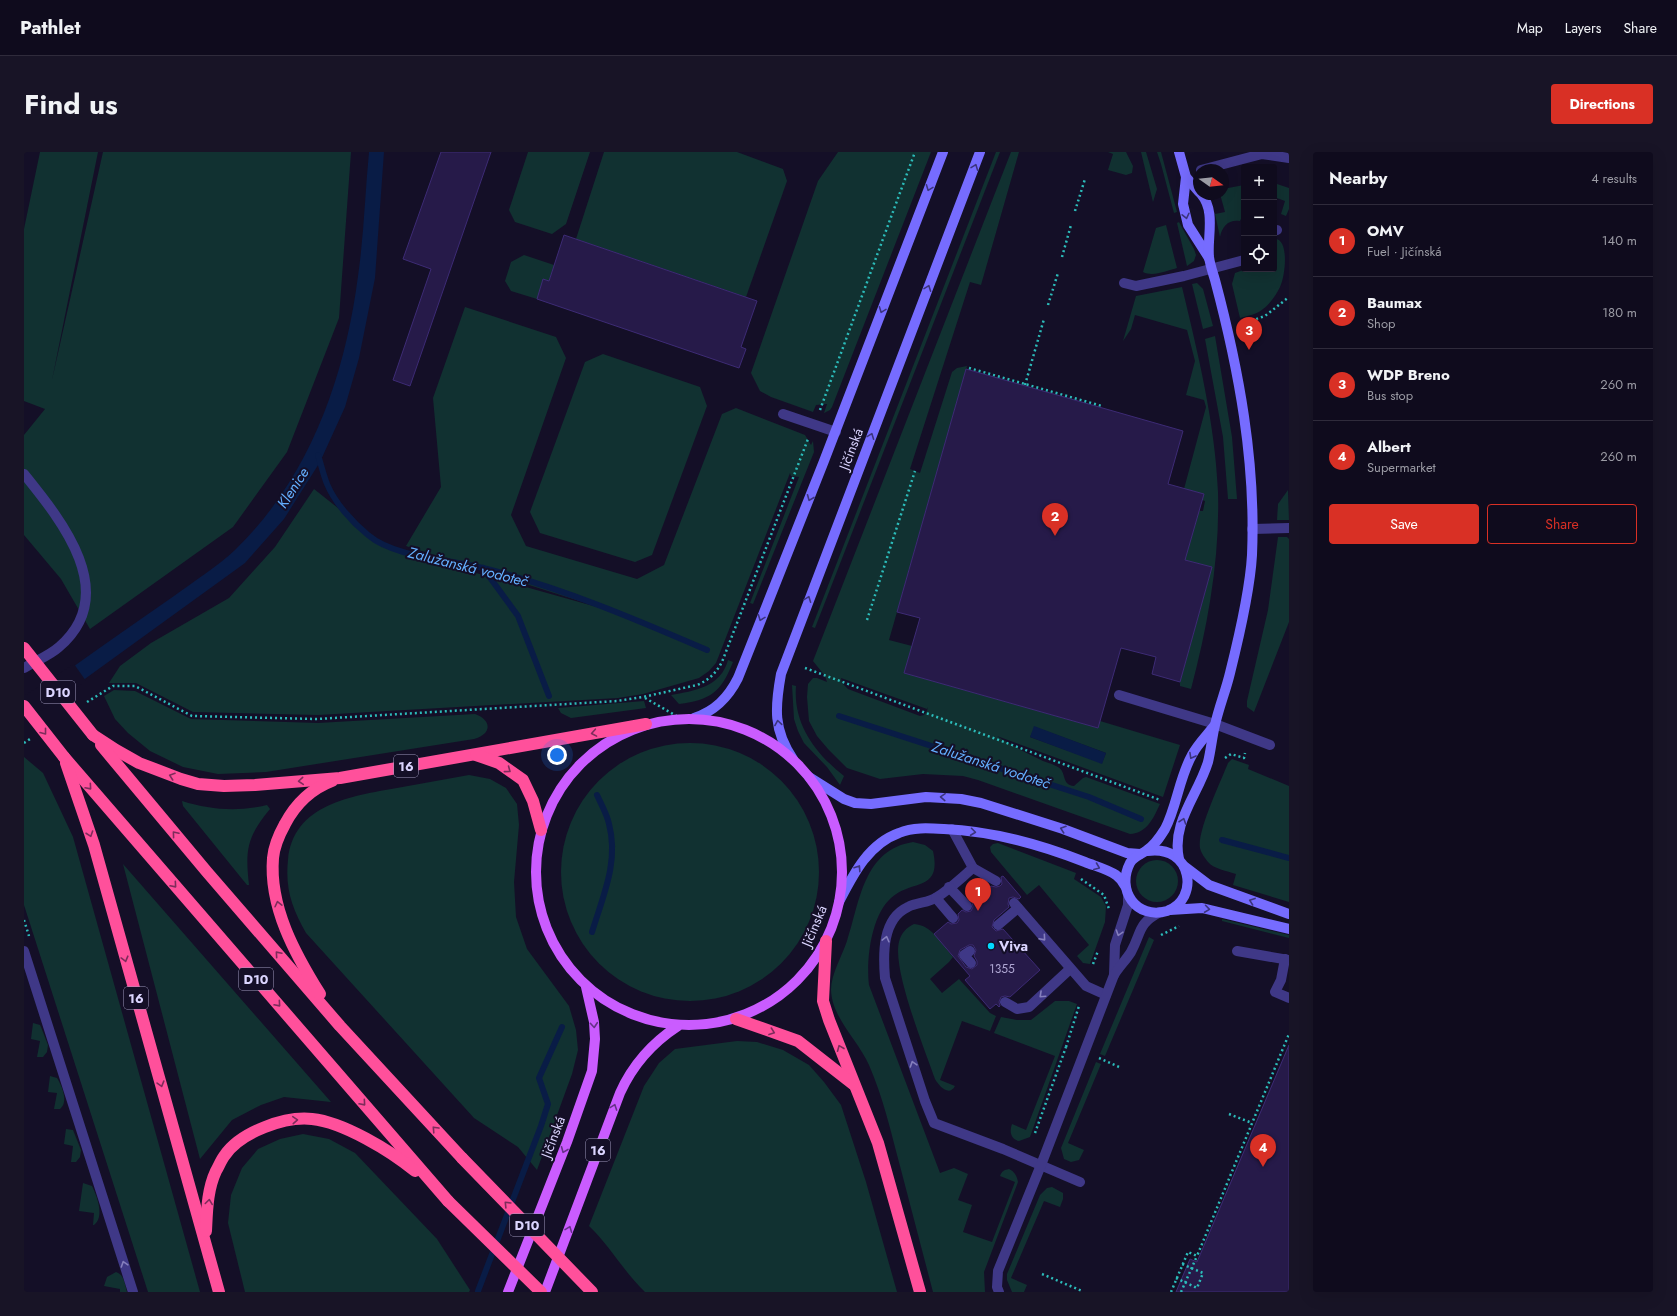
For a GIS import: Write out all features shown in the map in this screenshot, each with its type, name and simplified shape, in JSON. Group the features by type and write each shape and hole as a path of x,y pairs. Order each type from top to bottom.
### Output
{"highway":[{"name":"D10","path":"24,648 93,735 207,872 340,1026 462,1158 592,1292"},
{"name":"D10","path":"24,706 64,757 448,1200 541,1292"},
{"path":"473,754 646,724"},
{"path":"93,735 139,763 160,772 198,784 224,786 256,785 340,778"},
{"path":"473,754 499,763 523,780 541,830"},
{"name":"16","path":"340,778 473,754"},
{"name":"16","path":"64,757 94,845 219,1292"},
{"path":"340,778 316,789 297,806 282,830 273,857 274,889 281,917 305,970 340,1026"},
{"path":"826,941 823,1001 854,1085 878,1143 920,1292"},
{"path":"736,1019 798,1041 854,1085"},
{"path":"205,1241 208,1200 215,1173 225,1154 250,1134 262,1128 287,1121 312,1119 338,1126 363,1137 408,1165 448,1200"}],"main road":[{"name":"Jičínská","path":"694,718 712,720 747,730 778,747 792,759 809,777 824,799 834,824 840,850 842,876 839,902 834,922 826,941 807,969 789,989 760,1008 736,1019 707,1025 678,1026 638,1018 602,1000 586,987 571,972 548,935 541,915 535,873 536,851 541,830 550,806 563,783 580,764 600,747 622,734 646,724 694,718"},
{"name":"Jičínská","path":"508,1292 567,1142 592,1071 595,1050 594,1022 586,987"},
{"name":"16","path":"545,1292 627,1077 649,1048 662,1036 678,1026"}],"street":[{"name":"Jičínská","path":"694,718 704,714 723,701 732,690 738,678 836,432 943,152"},
{"name":"Jičínská","path":"792,759 784,746 776,719 778,690 781,674 980,152"},
{"path":"1179,152 1186,176 1183,204 1188,226 1209,258"},
{"path":"1186,176 1193,185"},
{"path":"1164,911 1181,900 1186,893 1188,882 1176,847 1178,836 1186,810 1203,776 1208,762 1215,724 1230,673 1244,606 1252,556 1250,463 1228,328 1209,258 1210,220 1205,200"},
{"path":"1127,891 1125,879 1131,862 1157,842 1165,828 1192,755 1215,724"},
{"path":"809,777 844,799 855,803 871,804 926,797 961,799 981,803 1063,829 1127,853 1164,850 1172,853 1209,885 1289,914"},
{"path":"839,902 870,850 883,841 898,833 910,829 952,829 1000,835 1055,850 1115,874 1127,891 1132,902 1144,911 1202,908 1289,928"}],"lane":[{"path":"1223,164 1262,154 1289,158"},
{"path":"1186,176 1193,173"},
{"path":"1124,284 1136,286 1241,261"},
{"path":"783,414 836,432"},
{"path":"24,474 53,509 78,552 87,587 84,608 75,630 58,648 24,668"},
{"path":"1252,529 1289,528"},
{"path":"1119,695 1215,724 1270,745"},
{"path":"952,829 973,868 996,881"},
{"path":"973,868 936,898 907,907 896,916 889,928 885,942 883,958 885,978 925,1101 934,1123 1080,1182"},
{"path":"950,887 966,906"},
{"path":"1114,975 1115,945 1128,905 1127,891"},
{"path":"936,898 953,918"},
{"path":"998,925 1016,906 1086,986 1106,994"},
{"path":"998,1292 998,1271 1041,1165 1114,975 1131,951 1143,924 1150,918 1164,911"},
{"path":"24,951 133,1292"},
{"path":"970,951 964,956 971,963"},
{"path":"1237,951 1287,959 1281,980 1274,992 1289,998"},
{"path":"1005,1002 1017,1010 1029,1007 1070,969"}],"path":[{"path":"818,413 915,152"},
{"path":"1075,211 1085,179"},
{"path":"1062,257 1071,225"},
{"path":"1048,305 1058,273"},
{"path":"1242,324 1265,316 1289,297"},
{"path":"1025,384 1044,319"},
{"path":"969,368 1102,406"},
{"path":"97,695 113,686 135,686 192,716 317,719 617,701 643,698 697,685 704,682 716,672 722,662 809,437"},
{"path":"867,620 915,471"},
{"path":"805,668 1164,802"},
{"path":"643,698 680,719"},
{"path":"1223,760 1231,754 1244,758 1245,753"},
{"path":"1081,878 1104,895 1110,911"},
{"path":"1161,935 1181,925"},
{"path":"1093,964 1098,950"},
{"path":"1035,1133 1067,1048 1080,1006"},
{"path":"1182,1292 1289,1034"},
{"path":"1098,1058 1119,1067"},
{"path":"1229,1114 1252,1123"},
{"path":"1172,1292 1176,1278 1188,1252 1197,1256"},
{"path":"1176,1278 1197,1288 1203,1273 1182,1264"},
{"path":"1042,1274 1082,1291"}],"green space":[{"path":"40,152 98,152 52,380 103,152 351,152 339,318 287,452 233,527 90,629 61,579 24,535 24,435 45,409 24,401 24,229"},
{"path":"528,152 590,152 566,224 552,234 515,222 509,210"},
{"path":"604,152 737,152 783,169 787,181 746,297 576,239"},
{"path":"838,152 931,152 832,407 824,413 827,404 816,405 813,412 771,397 760,391 751,373 818,181"},
{"path":"996,152 1000,152 815,628 812,627"},
{"path":"1011,152 1019,152 981,285 970,282 910,469 920,473 952,372 957,368 967,366 889,640 912,646 904,673 1098,728 1100,721 1180,745 1163,797 997,736 1031,755 1061,769 1067,783 1070,785 1074,786 1086,777 1160,804 1152,820 1145,828 1136,833 1130,834 963,776 923,774 880,779 847,768 817,736 809,721 807,697 808,684 813,678 827,682 825,676 813,661","holes":["841,678 927,709 928,707 927,711 924,715 920,716 848,689 842,683","1035,727 1106,753 1102,763 1030,737"]},
{"path":"1108,152 1126,152 1133,166 1132,173 1126,175 1108,170 1113,154"},
{"path":"1141,152 1146,152 1157,189 1153,202"},
{"path":"1157,152 1161,152 1177,212 1174,213 1161,164"},
{"path":"1277,184 1289,188 1289,209 1286,216 1281,214 1285,201 1277,198"},
{"path":"1241,186 1241,219 1240,221 1229,222 1222,230 1220,237 1215,214 1225,212 1222,200 1229,200 1229,188"},
{"path":"1179,222 1196,255 1194,261 1187,266 1177,223"},
{"path":"1166,225 1177,268 1155,274 1143,272 1156,228"},
{"path":"1277,240 1282,244 1285,257 1285,266 1282,281 1275,296 1261,311 1240,318 1232,284 1235,273 1241,271 1277,272"},
{"path":"524,255 554,265 549,281 543,280 537,299 511,291 505,281 511,262"},
{"path":"1197,283 1203,289 1213,326 1203,329 1192,284"},
{"path":"1182,287 1200,363 1210,414 1218,492 1217,542 1212,591 1203,640 1191,689 1180,686 1180,682 1212,567 1185,560 1199,511 1203,511 1205,501 1202,500 1204,494 1184,489 1206,407 1204,400 1186,395 1195,361 1187,330 1135,315 1131,329 1123,341 1136,296"},
{"path":"465,307 556,337 566,358 511,515 526,546 637,579 664,565 722,414 736,408 805,435 811,445 813,441 814,452 753,604 750,603 799,477 791,476 790,473 716,663 709,671 699,678 643,694 618,698 318,715 193,712 136,683 109,683 120,666 151,643 229,598 275,547 314,489 377,539 401,552 611,611 406,546 441,487 433,398"},
{"path":"1215,336 1232,437 1237,499 1228,499 1223,437 1205,339"},
{"path":"603,354 700,387 707,406 652,555 635,562 540,533 530,512 585,362"},
{"path":"1288,490 1289,520 1277,520 1278,504"},
{"path":"1278,537 1287,537 1289,539 1289,622 1254,712 1247,707 1247,701 1268,610"},
{"path":"728,660 733,662 729,672 714,693 699,700 679,704 671,695 689,692 713,682 724,669"},
{"path":"792,685 796,686 798,713 802,725 808,737 824,758 844,776 840,785 827,767 804,743 798,731 794,719"},
{"path":"114,690 135,691 191,719 318,723 475,714 485,720 488,727 484,734 474,739 266,772 218,774 183,767 150,751 128,733 115,719 104,696"},
{"path":"644,701 646,708 571,718 561,713 558,708"},
{"path":"690,743 715,746 751,758 781,781 804,811 816,847 819,872 816,897 804,933 781,963 751,986 715,998 690,1001 665,998 629,986 599,963 576,933 564,897 561,872 564,847 576,811 599,781 629,758 665,746"},
{"path":"24,757 43,773 73,837 200,1292 148,1292 24,905"},
{"path":"1232,759 1249,765 1248,769 1289,786 1289,902 1233,885 1236,874 1221,870 1208,862 1200,848 1202,830 1206,818 1228,763"},
{"path":"469,775 490,779 506,788 517,804 519,825 514,882 516,917 527,949 569,1006 576,1030 578,1050 572,1074 537,1170 518,1147 474,1118 306,933 293,907 289,889 287,870 292,841 301,826 313,815 328,806 362,795"},
{"path":"182,801 224,809 246,809 267,805 270,809 256,828 249,844 247,862 249,885 247,885 183,806"},
{"path":"913,842 925,845 933,851 935,864 933,873 929,879 923,883 899,892 884,906 874,927 871,939 868,963 869,985 940,1173 954,1168 968,1174 958,1200 972,1205 963,1232 992,1242 1015,1182 1000,1176 1003,1171 1009,1169 1014,1172 1017,1178 1018,1182 984,1272 985,1292 933,1292 883,1102 869,1065 841,1019 832,1000 831,984 847,941 860,895 866,880 883,855 896,847"},
{"path":"998,843 1076,873 1074,879 1101,897 1106,906 1105,922 1090,964 1083,963 1077,956 1089,945 1039,885 1027,895 991,852 990,847 993,844"},
{"path":"1153,860 1161,860 1169,863 1175,869 1178,881 1175,893 1169,899 1161,902 1153,902 1145,899 1139,893 1136,885 1136,877 1139,869 1145,863"},
{"path":"123,864 331,1102 284,1097 261,1105 232,1120 200,1159"},
{"path":"1222,919 1289,935 1289,938 1222,921"},
{"path":"914,924 920,925 931,931 953,957 930,979 942,993 959,979 990,1013 996,1016 990,1031 962,1021 940,1080 955,1086 950,1091 939,1085 935,1079 917,1030 900,971 898,954 899,942 904,931"},
{"path":"1149,937 1154,940 1105,1056 1100,1054"},
{"path":"1055,1001 1069,1001 1077,1004 1030,1137 1019,1141 1014,1139 1011,1135 1012,1124 1026,1130 1055,1056 994,1033 1001,1017 1017,1020 1031,1020"},
{"path":"33,1023 40,1025 48,1045 47,1052 43,1057 37,1057 40,1041 31,1039"},
{"path":"737,1041 757,1042 783,1050 809,1065 841,1105 866,1182 897,1292 645,1292 589,1226 644,1086 659,1063 675,1049"},
{"path":"1096,1062 1101,1064 1068,1143 1084,1150 1079,1160 1071,1162 1064,1159 1061,1148"},
{"path":"50,1076 57,1078 63,1089 64,1102 60,1109 54,1109 57,1093 48,1092"},
{"path":"66,1129 73,1130 81,1150 80,1157 76,1162 71,1162 73,1146 64,1144"},
{"path":"303,1134 329,1139 355,1153 437,1239 470,1290 469,1292 245,1292 228,1223 231,1195 242,1168 258,1149 280,1139"},
{"path":"83,1183 92,1186 98,1201 100,1212 94,1225 94,1213 79,1211"},
{"path":"1052,1187 1063,1193 1063,1199 1060,1207 1044,1201 1011,1278 1027,1285 1024,1292 1012,1292 1007,1280 1007,1274 1040,1195 1047,1188"},
{"path":"116,1272 121,1275 127,1292 120,1292 120,1289 104,1286 107,1277"}],"water":[{"name":"Klenice","path":"369,152 384,152 375,278 359,358 345,407 320,462 284,519 245,563 82,681 70,669 205,574 235,550 261,521 284,491 303,458 320,424 333,388 344,351 352,314 362,245"},
{"path":"1034,726 1106,753 1102,764 1030,737"}],"pier":[{"path":"74,664 86,681 24,722 24,696"}],"building":[{"path":"441,152 491,152 410,386 393,380 431,269 403,259"},
{"path":"564,235 757,301 741,347 746,349 739,368 537,299 543,279 549,281"},
{"path":"966,369 1183,431 1168,484 1204,494 1185,560 1212,567 1180,682 1152,674 1156,657 1121,648 1098,728 904,673 920,618 897,612"},
{"path":"1003,876 1021,897 1019,899 1013,897 1009,898 1009,907 994,920 992,927 996,931 1003,929 1040,970 1010,997 1001,997 999,1007 996,1004 990,1009 965,980 970,976 934,934 948,922 951,924 957,923 959,920 958,914 962,910 966,912 971,911 973,907 972,902 991,886 996,887 1002,884 1001,877","holes":["969,945 973,945 976,950 974,956 977,961 977,965 972,969 966,967 958,956 960,950"]},
{"path":"1289,1045 1289,1292 1176,1292 1190,1259 1197,1262"}],"waterway":[{"name":"Zalužanská vodoteč","path":"318,455 324,477 330,491 339,505 362,530 379,543 393,549 423,557 470,565 540,584 625,615 707,650"},
{"path":"483,568 518,616 549,696"},
{"name":"Zalužanská vodoteč","path":"839,716 1089,797 1141,819"},
{"path":"592,932 605,892 611,865 612,852 612,838 608,820 597,795"},
{"name":"Zalužanská vodoteč","path":"1222,840 1289,858"},
{"path":"478,1291 541,1126 548,1104 539,1078 562,1027"}],"place":[{"name":"WDP Breno","path":"1249,350"},
{"name":"Baumax","path":"1055,536"},
{"name":"OMV","path":"978,911"},
{"name":"Viva","path":"991,946"},
{"name":"Albert","path":"1263,1167"}]}
